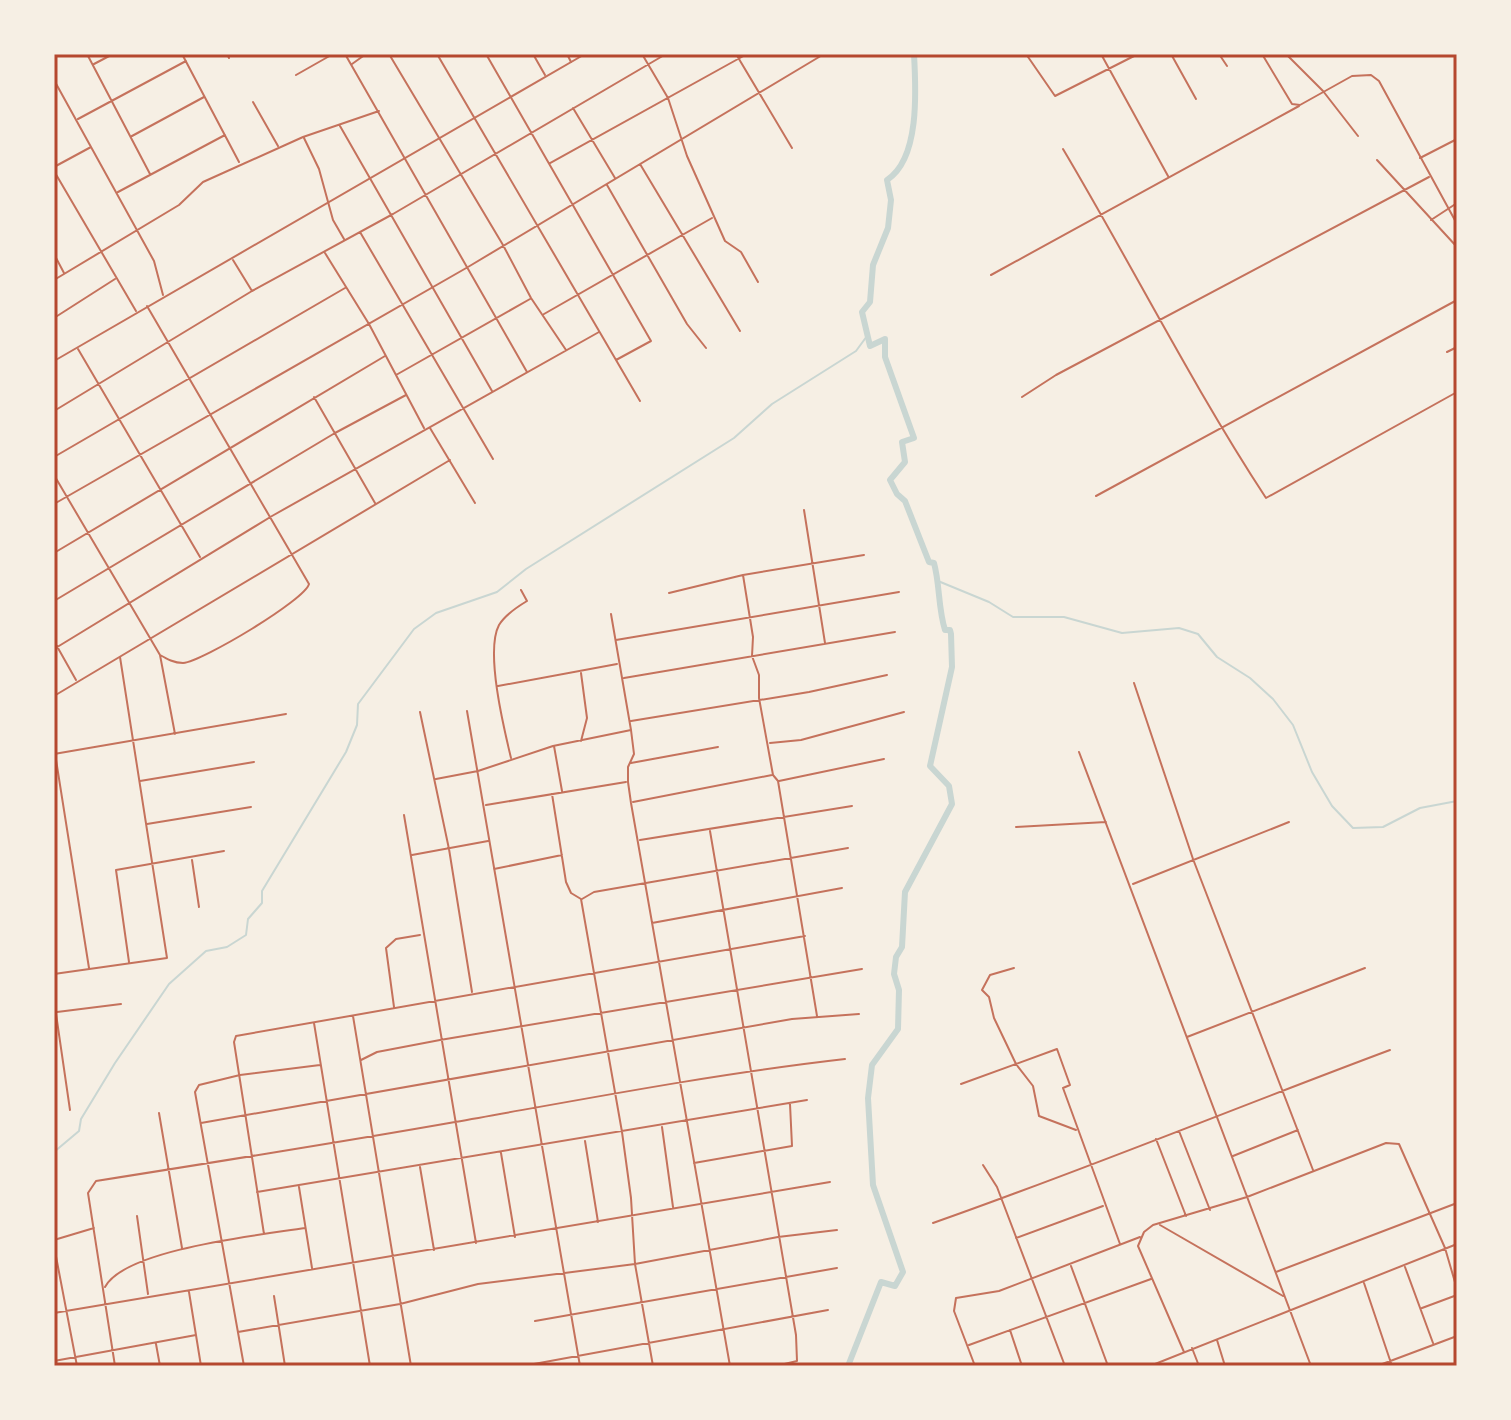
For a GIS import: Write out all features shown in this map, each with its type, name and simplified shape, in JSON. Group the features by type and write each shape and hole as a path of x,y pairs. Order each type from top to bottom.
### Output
{"street":[{"path":"87,54 150,174"},
{"path":"93,65 113,54"},
{"path":"182,54 240,163"},
{"path":"296,75 333,54"},
{"path":"345,54 528,373"},
{"path":"351,65 366,54"},
{"path":"389,54 503,245 531,298 567,351"},
{"path":"437,54 640,401"},
{"path":"486,54 651,341 615,361"},
{"path":"533,54 546,76"},
{"path":"567,54 571,62"},
{"path":"54,361 163,295 374,179 585,54"},
{"path":"642,54 668,98 725,241 741,252 758,282"},
{"path":"54,411 252,291 325,253 666,54"},
{"path":"549,164 738,56 747,54"},
{"path":"54,504 211,411 468,267 824,54"},
{"path":"1026,54 1055,96 1138,54"},
{"path":"1101,54 1169,178"},
{"path":"1171,54 1196,99"},
{"path":"1219,54 1227,66"},
{"path":"1262,54 1283,95 1292,104 1300,105"},
{"path":"1286,54 1323,91 1358,136"},
{"path":"738,56 792,148"},
{"path":"77,120 186,61"},
{"path":"991,275 1352,76 1371,75 1379,81 1457,224"},
{"path":"54,80 137,230 161,278 163,295"},
{"path":"131,137 204,96"},
{"path":"253,102 279,147"},
{"path":"573,108 616,179"},
{"path":"54,280 179,205 203,182 303,137 379,111"},
{"path":"340,125 374,179 493,392"},
{"path":"117,193 225,135"},
{"path":"303,137 319,169 328,205 344,241"},
{"path":"1420,158 1457,139"},
{"path":"92,146 54,169 137,312"},
{"path":"1063,149 1219,427 1266,498 1457,392"},
{"path":"1377,160 1457,247"},
{"path":"640,164 740,331"},
{"path":"1022,397 1056,375 1430,176"},
{"path":"606,185 687,324 706,348"},
{"path":"1430,220 1457,203"},
{"path":"543,315 646,253 714,217"},
{"path":"360,232 493,459"},
{"path":"325,253 369,324 425,429"},
{"path":"54,254 65,274"},
{"path":"232,259 252,291"},
{"path":"54,318 116,279"},
{"path":"54,457 345,288"},
{"path":"396,375 531,298"},
{"path":"1096,496 1457,300"},
{"path":"147,306 171,341 309,584 306,593 293,603 244,631 224,648 184,663 160,655"},
{"path":"56,648 272,516 599,332"},
{"path":"1447,352 1457,347"},
{"path":"77,348 201,559"},
{"path":"54,553 385,356"},
{"path":"54,601 335,433 406,395"},
{"path":"314,396 375,503"},
{"path":"429,427 475,503"},
{"path":"54,696 287,560 292,552 450,460"},
{"path":"54,475 160,655 175,734"},
{"path":"804,510 825,644"},
{"path":"669,593 743,575 864,555"},
{"path":"743,575 753,637 752,656 759,675 759,698 773,775 778,781 782,819 818,1017"},
{"path":"512,760 497,687 497,629 527,601 521,590"},
{"path":"614,640 899,592"},
{"path":"611,614 634,754 629,764 631,803 647,882 657,960 681,1083 714,1289 730,1366"},
{"path":"622,678 693,669 895,632"},
{"path":"54,641 77,681"},
{"path":"54,974 167,958 139,782 136,742 120,656"},
{"path":"497,687 618,664"},
{"path":"580,742 587,718 581,671"},
{"path":"630,721 809,692 887,675"},
{"path":"1134,683 1193,859 1314,1172"},
{"path":"467,711 580,1366"},
{"path":"420,712 449,849 472,994"},
{"path":"769,744 801,740 904,712"},
{"path":"55,754 286,714"},
{"path":"434,779 478,771 553,746 631,730"},
{"path":"553,746 562,792"},
{"path":"54,747 90,969"},
{"path":"629,764 718,747"},
{"path":"1079,752 1132,885 1215,1116 1311,1366"},
{"path":"778,781 884,759"},
{"path":"139,782 254,762"},
{"path":"619,781 629,774"},
{"path":"631,803 773,775"},
{"path":"485,805 619,781 628,782"},
{"path":"552,794 568,888 581,899 592,975 608,1051 622,1132 635,1264 653,1366"},
{"path":"639,841 852,806"},
{"path":"146,824 251,807"},
{"path":"404,815 476,1244"},
{"path":"1016,827 1108,822"},
{"path":"1132,885 1289,822"},
{"path":"710,831 793,1319 797,1361 776,1366"},
{"path":"410,856 489,840"},
{"path":"581,899 594,892 848,848"},
{"path":"129,964 116,870 224,851"},
{"path":"493,869 563,855"},
{"path":"192,858 199,907"},
{"path":"651,923 842,888"},
{"path":"394,1008 386,948 396,939 423,935"},
{"path":"264,1234 244,1115 236,1036 805,936"},
{"path":"1014,968 990,975 982,990 989,997 994,1018 1016,1064 1033,1086 1043,1119 1077,1130"},
{"path":"1186,1037 1365,968"},
{"path":"361,1060 377,1052 440,1040 862,969"},
{"path":"54,1000 70,1110"},
{"path":"56,1012 121,1004"},
{"path":"201,1123 447,1082 608,1051 673,1043 818,1017 859,1014"},
{"path":"353,1015 411,1366"},
{"path":"314,1022 370,1366"},
{"path":"961,1084 1057,1049 1070,1085 1063,1088 1120,1244"},
{"path":"933,1223 1091,1166 1156,1138 1390,1050"},
{"path":"54,1057 63,1056"},
{"path":"115,1366 88,1193 96,1181 753,1070 845,1059"},
{"path":"244,1366 195,1092 199,1085 240,1075 320,1065"},
{"path":"256,1192 340,1181 807,1100"},
{"path":"694,1163 792,1146 790,1103"},
{"path":"159,1113 182,1249"},
{"path":"662,1126 673,1209"},
{"path":"1178,1130 1210,1210"},
{"path":"1232,1156 1299,1130"},
{"path":"1156,1138 1186,1218"},
{"path":"585,1139 598,1223"},
{"path":"975,1366 954,1311 956,1298 999,1291 1141,1237 1158,1224 1210,1210 1397,1141 1445,1248 1457,1289"},
{"path":"501,1153 515,1238"},
{"path":"983,1165 1002,1199 1065,1366"},
{"path":"420,1167 434,1251"},
{"path":"54,1313 557,1231 632,1214 772,1194 830,1182"},
{"path":"299,1187 312,1269"},
{"path":"1275,1272 1457,1203"},
{"path":"1016,1238 1104,1206"},
{"path":"137,1216 149,1296"},
{"path":"1158,1224 1284,1296"},
{"path":"54,1240 94,1228"},
{"path":"103,1290 111,1276 143,1259 182,1249 305,1228"},
{"path":"238,1332 400,1304 478,1284 635,1264 778,1237 837,1230"},
{"path":"1141,1237 1138,1246 1184,1352"},
{"path":"1150,1366 1457,1244"},
{"path":"54,1246 77,1366"},
{"path":"1070,1265 1108,1366"},
{"path":"1405,1265 1433,1345"},
{"path":"535,1321 837,1268"},
{"path":"967,1346 1152,1278"},
{"path":"1364,1282 1392,1366"},
{"path":"188,1290 201,1366"},
{"path":"1420,1308 1457,1295"},
{"path":"274,1296 285,1366"},
{"path":"523,1366 724,1332 828,1310"},
{"path":"1010,1330 1022,1366"},
{"path":"54,1361 196,1335"},
{"path":"1377,1366 1457,1336"},
{"path":"1216,1339 1225,1366"},
{"path":"156,1343 160,1366"},
{"path":"1192,1348 1199,1366"}],"waterway":[{"path":"848,1366 881,1282 895,1286 903,1272 873,1185 868,1098 872,1065 898,1029 899,990 894,974 896,957 902,947 905,892 952,804 949,786 930,766 952,667 951,634 950,630 945,630 943,622 934,563 929,562 905,501 897,494 890,480 905,462 902,442 914,438 885,357 885,339 870,346 862,312 870,302 873,265 888,228 891,200 887,180 898,170 911,140 915,104 914,54"},
{"path":"54,1152 79,1131 81,1119 115,1063 169,984 206,951 227,947 246,935 248,919 262,903 262,891 346,752 357,725 358,704 414,629 436,613 497,592 526,569 734,438 772,404 856,351 867,336"},
{"path":"938,581 989,602 1013,617 1064,617 1122,633 1179,628 1198,634 1217,657 1250,678 1273,699 1293,725 1312,772 1332,806 1353,828 1383,827 1420,808 1457,801"}]}
